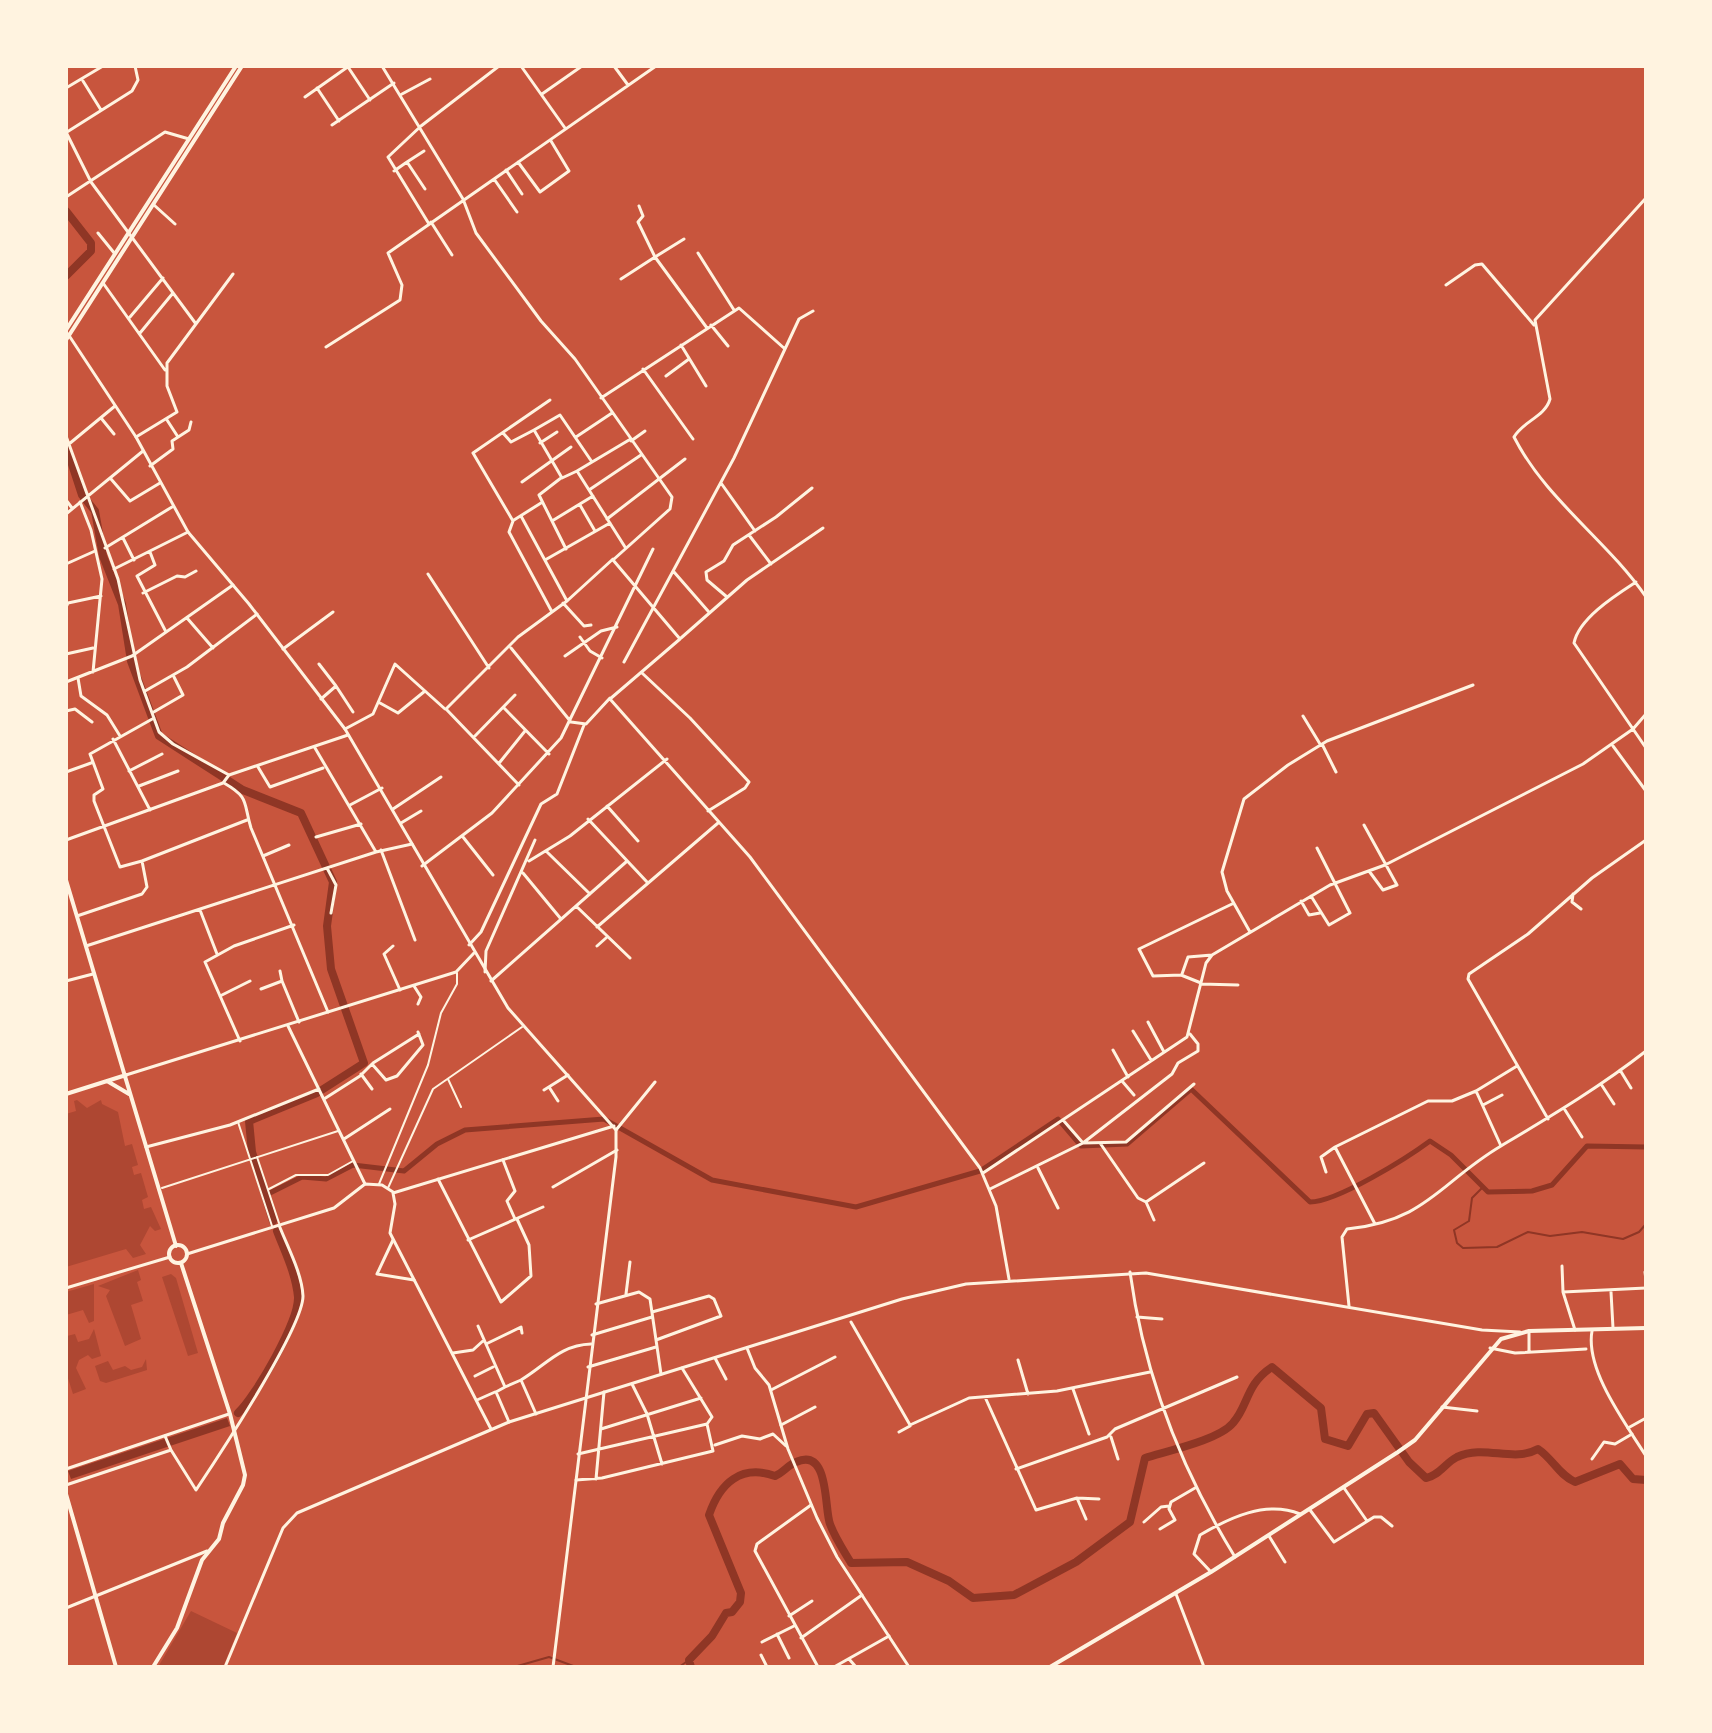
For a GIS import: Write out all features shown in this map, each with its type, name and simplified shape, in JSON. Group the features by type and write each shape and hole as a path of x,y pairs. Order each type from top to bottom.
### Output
{"main road":[{"path":"67,334 103,283 239,66"},
{"path":"180,156 211,108"},
{"path":"67,334 115,254 153,204 163,183"},
{"path":"66,880 69,900 95,973 176,1246 170,1257 181,1263 244,1462 245,1480 223,1523 219,1539 209,1551 177,1628 153,1667"},
{"path":"66,1094 126,1075"},
{"path":"107,1081 131,1095"},
{"path":"176,1246 183,1247 187,1254 181,1263"},
{"path":"1050,1667 1176,1594 1415,1440 1490,1348 1501,1339 1529,1331 1646,1328"},
{"path":"66,1494 116,1667"}],"street":[{"path":"66,88 83,81 103,66"},
{"path":"135,66 136,87 66,132 91,182 132,233 196,324"},
{"path":"305,97 348,66 370,100"},
{"path":"382,66 463,199 476,233 541,321 575,359 672,497 672,507 565,602 510,646 446,709"},
{"path":"486,66 491,73"},
{"path":"452,255 394,171 388,155 499,66"},
{"path":"521,66 566,129"},
{"path":"542,94 582,66"},
{"path":"614,66 628,85"},
{"path":"326,347 400,300 402,285 387,254 656,66"},
{"path":"401,94 430,79"},
{"path":"83,81 101,110"},
{"path":"332,125 394,83"},
{"path":"317,88 339,121"},
{"path":"67,197 165,132 189,139"},
{"path":"518,162 540,192 569,171 550,140"},
{"path":"394,171 424,151"},
{"path":"407,162 425,189"},
{"path":"506,170 522,194"},
{"path":"494,178 517,212"},
{"path":"1534,325 1543,310 1646,198"},
{"path":"153,204 175,224"},
{"path":"639,206 643,216 638,222 655,257 728,346"},
{"path":"98,233 115,254"},
{"path":"621,279 684,239"},
{"path":"698,253 734,310"},
{"path":"1446,285 1475,265 1482,264 1534,325 1550,399 1547,408 1520,428 1515,440 1572,517 1636,582 1646,597"},
{"path":"165,370 233,274"},
{"path":"130,317 163,278"},
{"path":"103,283 165,370 167,386 177,408 166,419 136,437"},
{"path":"140,333 173,293"},
{"path":"601,398 734,310 742,308 785,349"},
{"path":"624,662 721,483 801,317 813,311"},
{"path":"67,334 136,437 188,532 257,614 345,729 382,788 422,866 491,981 523,1026 615,1125 617,1150 553,1667"},
{"path":"681,345 706,386"},
{"path":"666,376 689,359"},
{"path":"643,369 693,439"},
{"path":"513,521 473,453 550,400"},
{"path":"69,444 115,406"},
{"path":"576,437 612,413"},
{"path":"503,433 511,442 560,415 592,462"},
{"path":"101,418 114,434"},
{"path":"166,419 178,437"},
{"path":"150,466 173,449 172,441 189,430 191,422"},
{"path":"534,430 562,478"},
{"path":"566,549 541,503 542,491 645,431"},
{"path":"540,443 557,432"},
{"path":"66,436 101,567 93,672"},
{"path":"522,482 571,447"},
{"path":"66,514 143,451"},
{"path":"589,490 641,455"},
{"path":"545,560 595,531 685,459"},
{"path":"577,471 625,547"},
{"path":"110,478 132,501 160,483"},
{"path":"721,483 755,531"},
{"path":"727,597 707,580 706,572 718,566 733,545 812,488"},
{"path":"551,522 593,496"},
{"path":"85,498 114,569 133,655 152,718 159,732 173,744 226,779 244,796 248,819 328,1012"},
{"path":"66,500 72,508"},
{"path":"541,503 513,521 509,532 552,612"},
{"path":"580,505 595,531"},
{"path":"105,548 172,507"},
{"path":"521,516 565,602 584,626 591,625"},
{"path":"469,945 481,932 541,804 557,794 584,725 610,698 727,597 823,528"},
{"path":"114,569 188,532"},
{"path":"749,535 772,564"},
{"path":"123,537 134,560"},
{"path":"422,866 463,837 550,754 571,722 653,549"},
{"path":"66,564 96,551"},
{"path":"150,552 155,565 137,576 143,593 165,630"},
{"path":"613,559 680,639"},
{"path":"143,593 177,576 185,577 196,571"},
{"path":"674,572 709,612"},
{"path":"428,574 489,668"},
{"path":"1636,582 1605,604 1576,635 1574,643 1646,748"},
{"path":"66,682 127,659 233,585"},
{"path":"66,607 68,603 101,596"},
{"path":"283,649 333,612"},
{"path":"145,691 174,676 257,614"},
{"path":"187,618 213,648"},
{"path":"565,656 601,631 617,627"},
{"path":"580,637 584,645 602,658"},
{"path":"510,646 571,722 584,725"},
{"path":"66,654 93,648"},
{"path":"319,664 353,712"},
{"path":"345,729 368,720 380,703 395,664 446,709 519,785"},
{"path":"641,673 690,718 749,782 745,788 708,811"},
{"path":"174,676 183,695 152,718 90,752 91,763 103,789 93,797 120,867 248,819"},
{"path":"78,678 81,696 107,715 120,736"},
{"path":"1250,932 1233,904 1222,872 1241,803 1288,765 1321,744 1473,685"},
{"path":"321,699 336,686"},
{"path":"380,703 398,713 425,691"},
{"path":"474,737 515,695"},
{"path":"610,698 667,759 718,823 750,857 982,1171 990,1189 1009,1279"},
{"path":"504,708 550,754"},
{"path":"66,711 75,709 92,722"},
{"path":"1182,976 1188,957 1212,955 1335,882 1387,864 1613,745 1646,714"},
{"path":"1303,716 1336,772"},
{"path":"499,763 525,731"},
{"path":"66,840 348,735"},
{"path":"113,739 150,810"},
{"path":"1613,745 1646,791"},
{"path":"315,747 376,852"},
{"path":"129,771 162,754"},
{"path":"529,861 547,852 667,759"},
{"path":"66,772 91,763"},
{"path":"258,767 270,787 324,767"},
{"path":"139,786 178,771"},
{"path":"393,809 441,777"},
{"path":"350,805 382,788"},
{"path":"607,806 638,841"},
{"path":"401,823 421,811"},
{"path":"588,819 647,882"},
{"path":"597,927 718,823"},
{"path":"316,837 361,824"},
{"path":"1364,825 1397,882 1390,890 1381,888 1369,871"},
{"path":"463,837 493,875"},
{"path":"485,972 486,951 529,861 535,840"},
{"path":"1548,1120 1468,977 1646,840"},
{"path":"86,946 381,850 412,844"},
{"path":"263,856 289,845"},
{"path":"1310,896 1330,925 1350,913 1317,848"},
{"path":"381,850 415,940"},
{"path":"547,852 590,894"},
{"path":"77,916 142,894 147,887 142,861"},
{"path":"491,981 626,862"},
{"path":"327,868 336,885 331,913"},
{"path":"522,871 561,919"},
{"path":"1573,894 1572,902 1581,909"},
{"path":"1301,901 1309,915 1320,913"},
{"path":"1233,904 1139,949 1153,976 1182,976 1201,983 1238,985"},
{"path":"576,906 630,958"},
{"path":"200,910 217,954"},
{"path":"240,1041 205,963 217,954 294,925"},
{"path":"597,946 607,937"},
{"path":"393,946 384,954 400,990"},
{"path":"126,1075 456,972 474,953"},
{"path":"982,1171 1062,1121 1189,1033 1201,983 1212,955"},
{"path":"280,971 299,1022"},
{"path":"379,1184 428,1065 441,1013 457,984 456,972"},
{"path":"66,981 95,973"},
{"path":"220,996 250,981"},
{"path":"261,989 282,981"},
{"path":"414,986 421,997 418,1004"},
{"path":"1148,1022 1164,1052"},
{"path":"288,1026 365,1184"},
{"path":"388,1188 433,1089 523,1026"},
{"path":"1133,1031 1151,1060"},
{"path":"323,1098 361,1074 373,1063 418,1033 423,1045 397,1076 386,1080 373,1063"},
{"path":"990,1189 1081,1145 1198,1051 1198,1044 1189,1033"},
{"path":"1113,1050 1128,1077"},
{"path":"1349,1306 1343,1232 1410,1214 1501,1146 1565,1110 1646,1051"},
{"path":"1326,1172 1321,1157 1335,1147 1428,1101 1452,1101 1476,1091 1517,1066"},
{"path":"1620,1070 1631,1088"},
{"path":"361,1074 372,1089"},
{"path":"544,1090 568,1075"},
{"path":"447,1077 461,1107"},
{"path":"1122,1081 1134,1095"},
{"path":"393,1193 615,1125 655,1082"},
{"path":"1062,1121 1081,1145 1126,1142 1194,1084"},
{"path":"1601,1084 1614,1104"},
{"path":"549,1087 558,1101"},
{"path":"146,1147 238,1122 319,1089"},
{"path":"1476,1091 1501,1146"},
{"path":"1483,1105 1502,1095"},
{"path":"344,1139 390,1109"},
{"path":"1565,1110 1582,1137"},
{"path":"238,1122 272,1227"},
{"path":"158,1190 339,1130"},
{"path":"1101,1146 1138,1198 1146,1202 1154,1220"},
{"path":"1335,1147 1357,1184 1375,1224"},
{"path":"553,1187 617,1150"},
{"path":"166,1437 196,1490 302,1305 302,1287 256,1156"},
{"path":"438,1179 501,1302 531,1276 529,1245 507,1200 516,1192 503,1160"},
{"path":"269,1191 299,1174 331,1174 354,1162"},
{"path":"1146,1202 1204,1163"},
{"path":"1038,1168 1058,1208"},
{"path":"187,1254 334,1208 365,1184 388,1188 393,1193 395,1204 389,1229 393,1240 491,1429"},
{"path":"468,1240 543,1207"},
{"path":"393,1240 377,1274 414,1280"},
{"path":"66,1288 170,1257"},
{"path":"626,1296 630,1262"},
{"path":"1562,1266 1563,1292 1575,1330"},
{"path":"1130,1272 1150,1372 1163,1411 1195,1488 1235,1557"},
{"path":"225,1667 289,1519 509,1422 918,1295 1009,1279 1130,1272 1482,1330 1520,1332"},
{"path":"1645,1272 1646,1280"},
{"path":"1563,1292 1646,1288"},
{"path":"596,1304 641,1292 644,1298 651,1300 661,1375"},
{"path":"1611,1292 1613,1330"},
{"path":"592,1335 709,1296 714,1299 721,1316 656,1340"},
{"path":"1137,1317 1162,1319"},
{"path":"851,1322 910,1425"},
{"path":"478,1326 505,1387"},
{"path":"453,1353 473,1350 515,1328 521,1327 522,1333"},
{"path":"1529,1331 1529,1352"},
{"path":"1592,1331 1594,1357 1607,1393 1646,1456"},
{"path":"477,1400 521,1380 561,1350 573,1345 591,1344"},
{"path":"588,1367 656,1347"},
{"path":"747,1348 752,1363 771,1391 788,1449 811,1505 862,1595 909,1667"},
{"path":"1490,1348 1503,1352 1586,1349"},
{"path":"771,1391 835,1357"},
{"path":"715,1358 726,1379"},
{"path":"1018,1360 1028,1394"},
{"path":"475,1376 494,1366"},
{"path":"578,1454 707,1424 712,1417 682,1368"},
{"path":"899,1432 963,1399 1073,1389 1150,1372"},
{"path":"1016,1469 1110,1435 1119,1427 1163,1411 1237,1377"},
{"path":"521,1380 536,1414"},
{"path":"632,1384 647,1414 662,1464"},
{"path":"1073,1389 1089,1434"},
{"path":"496,1392 509,1422"},
{"path":"596,1479 604,1392"},
{"path":"985,1397 1036,1510 1077,1498 1099,1499"},
{"path":"601,1429 701,1398"},
{"path":"781,1425 815,1407"},
{"path":"1442,1407 1477,1411"},
{"path":"66,1469 230,1416"},
{"path":"1628,1428 1646,1418"},
{"path":"707,1424 714,1446"},
{"path":"576,1480 596,1479 710,1452 714,1446 742,1436 760,1439 773,1434 788,1449"},
{"path":"1592,1459 1604,1442 1615,1444 1632,1434"},
{"path":"1110,1435 1118,1459"},
{"path":"66,1485 170,1448"},
{"path":"1144,1522 1161,1507 1169,1506 1195,1488"},
{"path":"1344,1488 1367,1521"},
{"path":"1077,1498 1086,1519"},
{"path":"811,1505 755,1548 818,1667"},
{"path":"1160,1529 1175,1520 1169,1506"},
{"path":"1211,1572 1194,1552 1197,1537 1216,1525 1246,1512 1263,1510 1290,1510 1302,1515"},
{"path":"1310,1510 1334,1542 1379,1516 1392,1526"},
{"path":"1269,1536 1285,1562"},
{"path":"66,1608 209,1551"},
{"path":"1176,1594 1204,1667"},
{"path":"801,1638 862,1595"},
{"path":"789,1616 812,1601"},
{"path":"762,1642 794,1626"},
{"path":"777,1634 789,1658"},
{"path":"834,1667 889,1636"},
{"path":"761,1655 767,1667"},
{"path":"849,1659 856,1667"}],"shaded area":[{"path":"101,1100 102,1104 118,1112 125,1146 132,1144 138,1165 132,1167 134,1175 141,1173 148,1197 142,1200 144,1209 151,1207 161,1229 155,1231 150,1226 140,1245 146,1254 133,1258 126,1249 66,1267 66,1114 76,1111 74,1101 87,1108"},
{"path":"138,1270 141,1280 137,1282 143,1301 131,1305 141,1339 125,1346 106,1296 110,1290 98,1286"},
{"path":"171,1274 176,1278 198,1353 188,1356 162,1277"},
{"path":"94,1284 94,1321 89,1323 83,1310 66,1315 66,1292"},
{"path":"94,1329 101,1356 92,1359 88,1355 79,1360 76,1368 86,1389 73,1394 66,1372 66,1333 67,1336 75,1334 78,1342 89,1339"},
{"path":"146,1359 147,1370 106,1383 100,1381 95,1366 108,1361 113,1370 125,1366 131,1370 142,1367"},
{"path":"227,1418 230,1426 71,1479 68,1471"},
{"path":"191,1611 237,1633 223,1667 158,1667"}],"waterway":[{"path":"66,211 91,243 91,251 66,276"},
{"path":"66,446 82,495 95,511 103,556 122,604 131,661 159,736 243,790 301,813 333,882 327,926 331,969 364,1063 317,1093 249,1121 252,1152 273,1221"},
{"path":"266,1195 302,1177 326,1179 353,1165 404,1171 437,1144 465,1130 604,1119 712,1180 856,1207 980,1171 1058,1119 1081,1146 1127,1144 1191,1089 1310,1202 1354,1187 1430,1141 1451,1155 1488,1192 1532,1191 1552,1185 1587,1146 1646,1147"},
{"path":"1482,1188 1472,1198 1469,1221 1454,1230 1457,1243 1463,1248 1497,1247 1528,1232 1550,1236 1582,1232 1623,1239 1639,1232 1646,1224"},
{"path":"238,1413 275,1358 296,1308 295,1280 277,1231"},
{"path":"691,1667 689,1660 712,1636 726,1613 732,1612 740,1602 741,1593 709,1515 719,1494 733,1479 752,1473 775,1476 793,1463 807,1460 815,1463 824,1482 830,1524 851,1563 907,1562 949,1581 973,1598 1014,1595 1076,1562 1130,1522 1145,1458 1205,1440 1226,1429 1238,1416 1257,1381 1272,1367 1321,1408 1325,1439 1348,1446 1367,1414 1374,1413 1409,1462 1426,1478 1467,1453 1519,1454 1538,1449 1575,1482 1620,1464 1633,1479 1646,1480"},
{"path":"514,1667 549,1657 576,1667"},
{"path":"679,1667 689,1660"}]}
